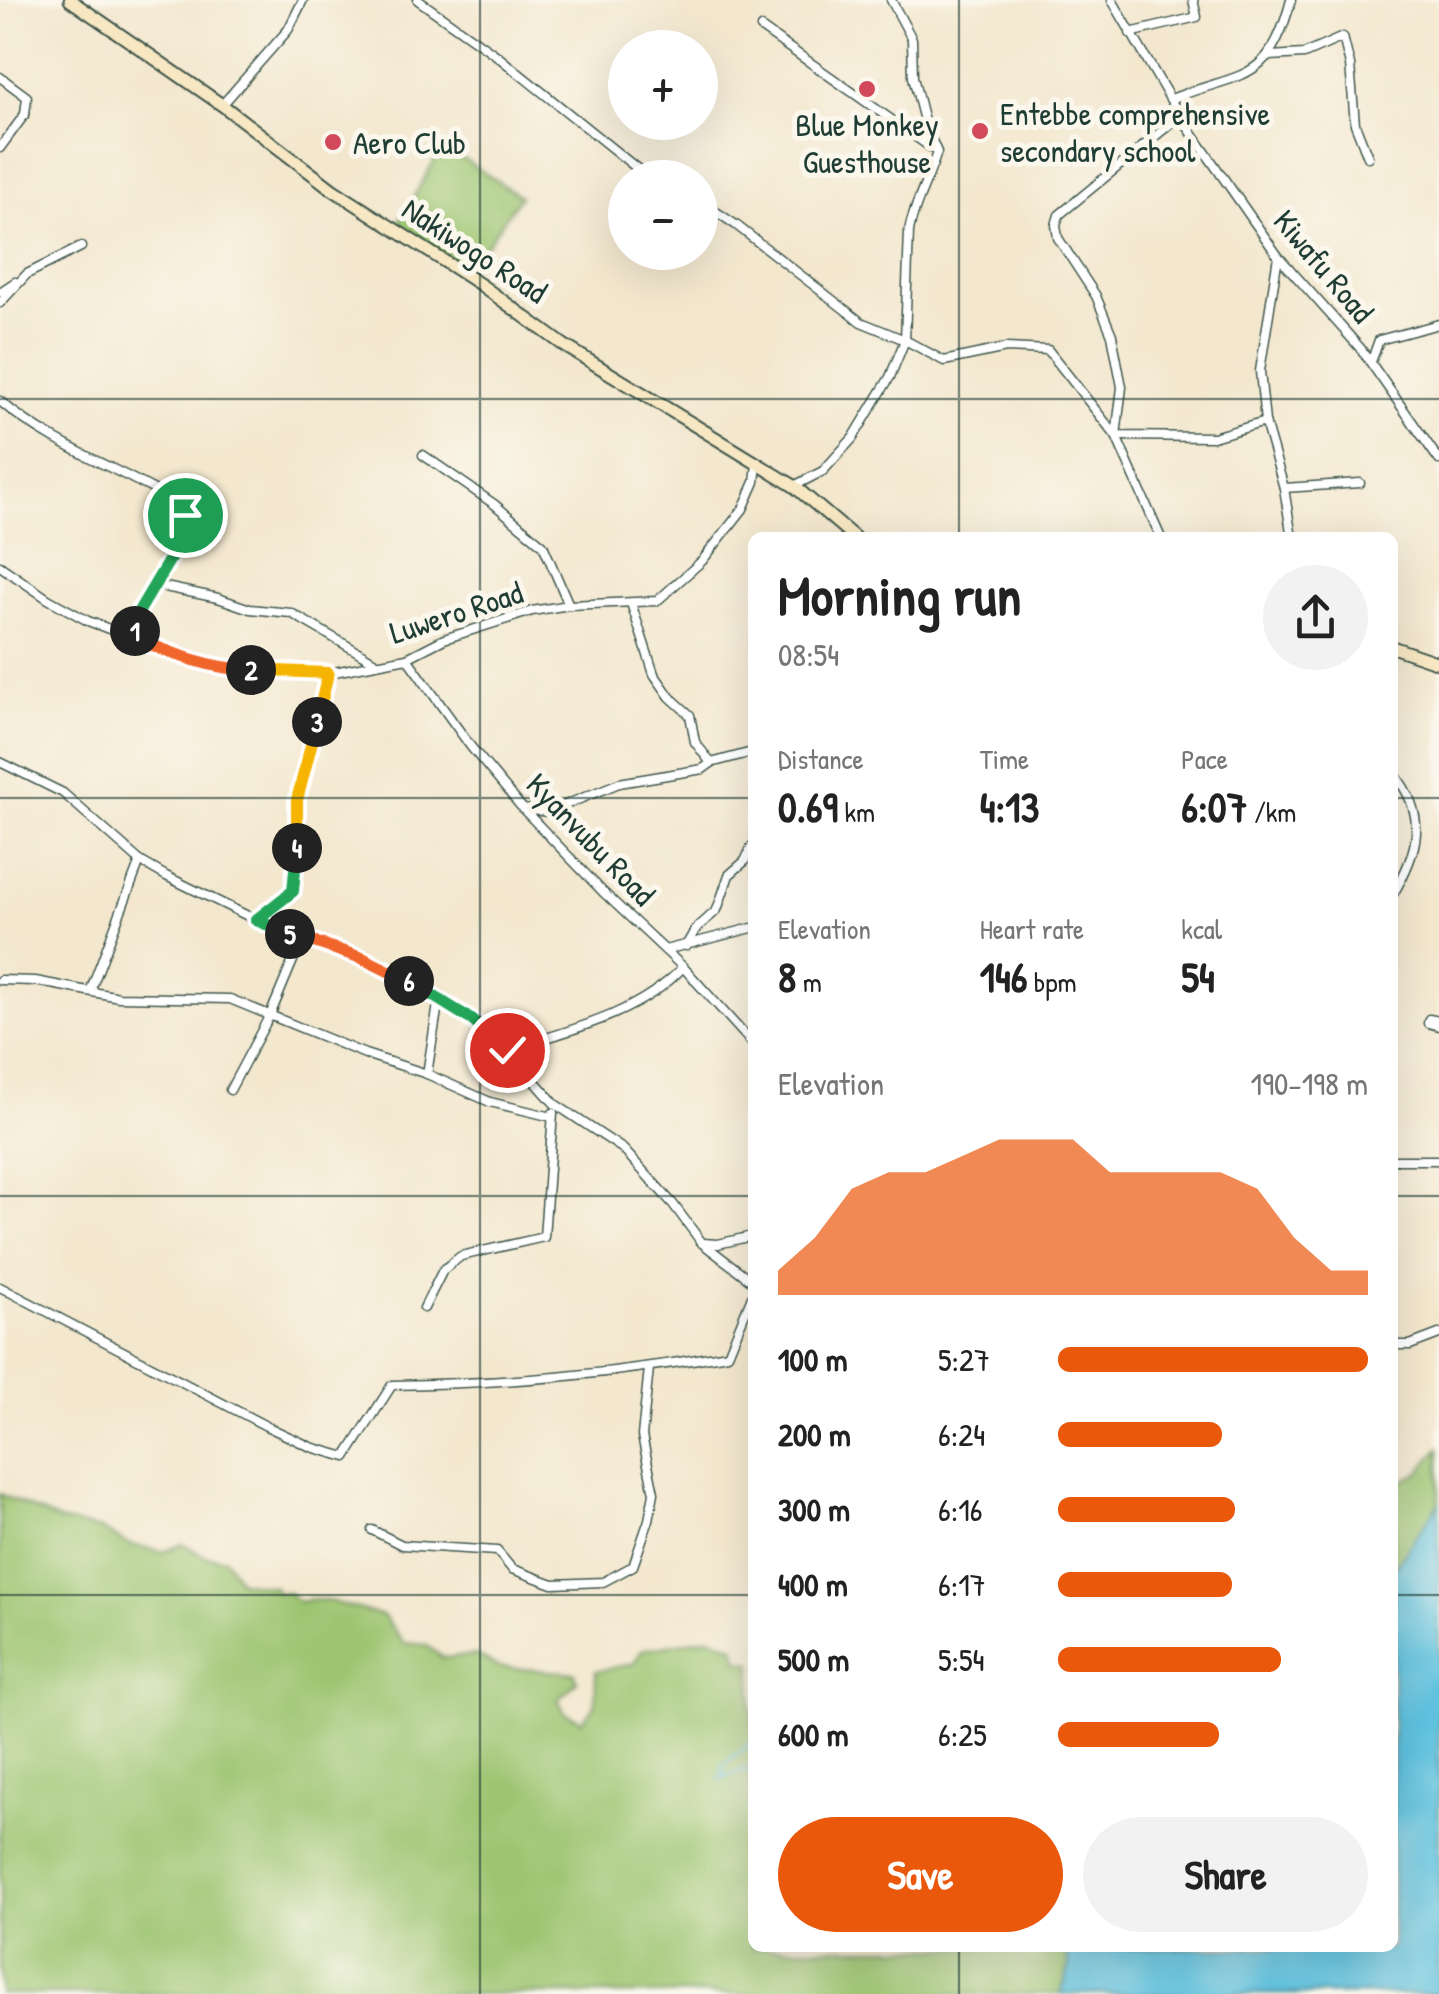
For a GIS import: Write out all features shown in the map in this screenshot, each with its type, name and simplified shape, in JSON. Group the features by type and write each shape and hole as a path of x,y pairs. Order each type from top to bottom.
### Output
{"street":[{"name":"Nakiwogo Road","path":"70,0 222,104 332,190 481,285 565,346 794,486 848,532"},
{"path":"222,104 288,30 303,0"},
{"path":"418,0 496,55 627,160"},
{"path":"794,486 823,471 853,438 890,378 905,340 909,230 937,152 925,125 913,77 912,39 891,0"},
{"name":"Kiwafu Road","path":"1112,0 1180,116 1278,256 1328,308 1439,460"},
{"path":"1130,33 1197,18 1193,0"},
{"path":"1270,56 1280,40 1291,0"},
{"path":"761,28 937,152"},
{"path":"1171,99 1226,82 1270,56 1304,54 1344,37 1354,124 1368,157"},
{"path":"0,77 27,97 26,114 0,148"},
{"path":"1116,436 1122,387 1112,335 1096,296 1058,238 1056,225 1059,214 1180,116"},
{"path":"718,214 862,322 944,361 994,350 1048,350 1116,436 1158,532"},
{"path":"0,292 81,247"},
{"path":"1278,256 1260,371 1265,422 1284,488 1291,532"},
{"path":"0,304 27,274"},
{"path":"1370,362 1379,340 1439,324"},
{"path":"0,400 22,420 49,436 176,502 185,515 180,542 139,611 134,638"},
{"path":"1116,436 1214,437 1265,422"},
{"path":"423,455 494,504 543,545 569,605"},
{"name":"Luwero Road","path":"0,566 88,621 174,653 242,670 328,673 408,658 482,625 569,605 657,600 702,561 743,509 755,482 757,464"},
{"path":"1284,488 1360,482"},
{"path":"156,582 250,610 292,613 377,664"},
{"path":"632,603 654,674 670,697 690,715 695,742 712,763"},
{"path":"1398,648 1439,663"},
{"name":"Kyanvubu Road","path":"408,658 470,747 523,809 682,967 748,1040"},
{"path":"256,920 293,891 297,879 297,800 328,673"},
{"path":"523,809 548,812 619,782 703,769 748,753"},
{"path":"0,762 63,793 140,861 256,920 389,970 472,1020 507,1050 555,1104 623,1148 702,1242 748,1278"},
{"path":"1398,778 1415,810 1418,830 1414,856 1398,885"},
{"path":"686,946 695,930 717,910 728,875 748,855"},
{"path":"91,990 140,861"},
{"path":"665,950 748,929"},
{"path":"230,1090 271,1013 302,939"},
{"path":"507,1050 607,1016 664,986 682,967"},
{"path":"0,980 35,981 119,997 213,997 271,1013 490,1102 552,1117"},
{"path":"427,1074 439,998"},
{"path":"424,1308 442,1270 461,1256 544,1237 555,1104"},
{"path":"1398,1160 1439,1160"},
{"path":"702,1242 718,1244 748,1237"},
{"path":"0,1286 266,1426 311,1448 346,1457 392,1385 504,1383 648,1368 728,1354 748,1306"},
{"path":"1398,1345 1410,1345 1439,1334"},
{"path":"372,1530 402,1545 497,1551 512,1569 553,1584 603,1582 633,1566 654,1492 642,1436 648,1368"}],"green space":[{"path":"443,146 520,196 469,270 396,227"},
{"path":"1439,1448 1439,1504 1398,1563 1398,1483 1420,1472"},
{"path":"0,1494 59,1521 102,1530 127,1544 163,1552 183,1544 204,1556 225,1559 240,1581 274,1587 276,1593 287,1592 299,1602 329,1601 384,1616 404,1643 426,1645 443,1658 476,1655 498,1667 575,1673 577,1682 558,1699 565,1713 582,1721 595,1706 596,1671 633,1664 642,1650 710,1637 734,1646 739,1660 748,1662 748,1952 1065,1952 1069,1965 1060,1994 0,1994"}],"water":[{"path":"1439,1504 1439,1994 1060,1994 1069,1965 1065,1952 1398,1952 1398,1563"}],"waterway":[{"path":"724,1775 722,1765 748,1746"},
{"path":"718,1779 748,1768"}],"place":[{"name":"Blue Monkey Guesthouse","path":"867,89"},
{"name":"Entebbe comprehensive secondary school","path":"980,131"},
{"name":"Aero Club","path":"333,142"}],"route":[{"path":"185,515 180,542 139,611 134,638 242,670 328,673 297,800 297,879 293,891 256,920 389,970 472,1020 507,1050"}]}
